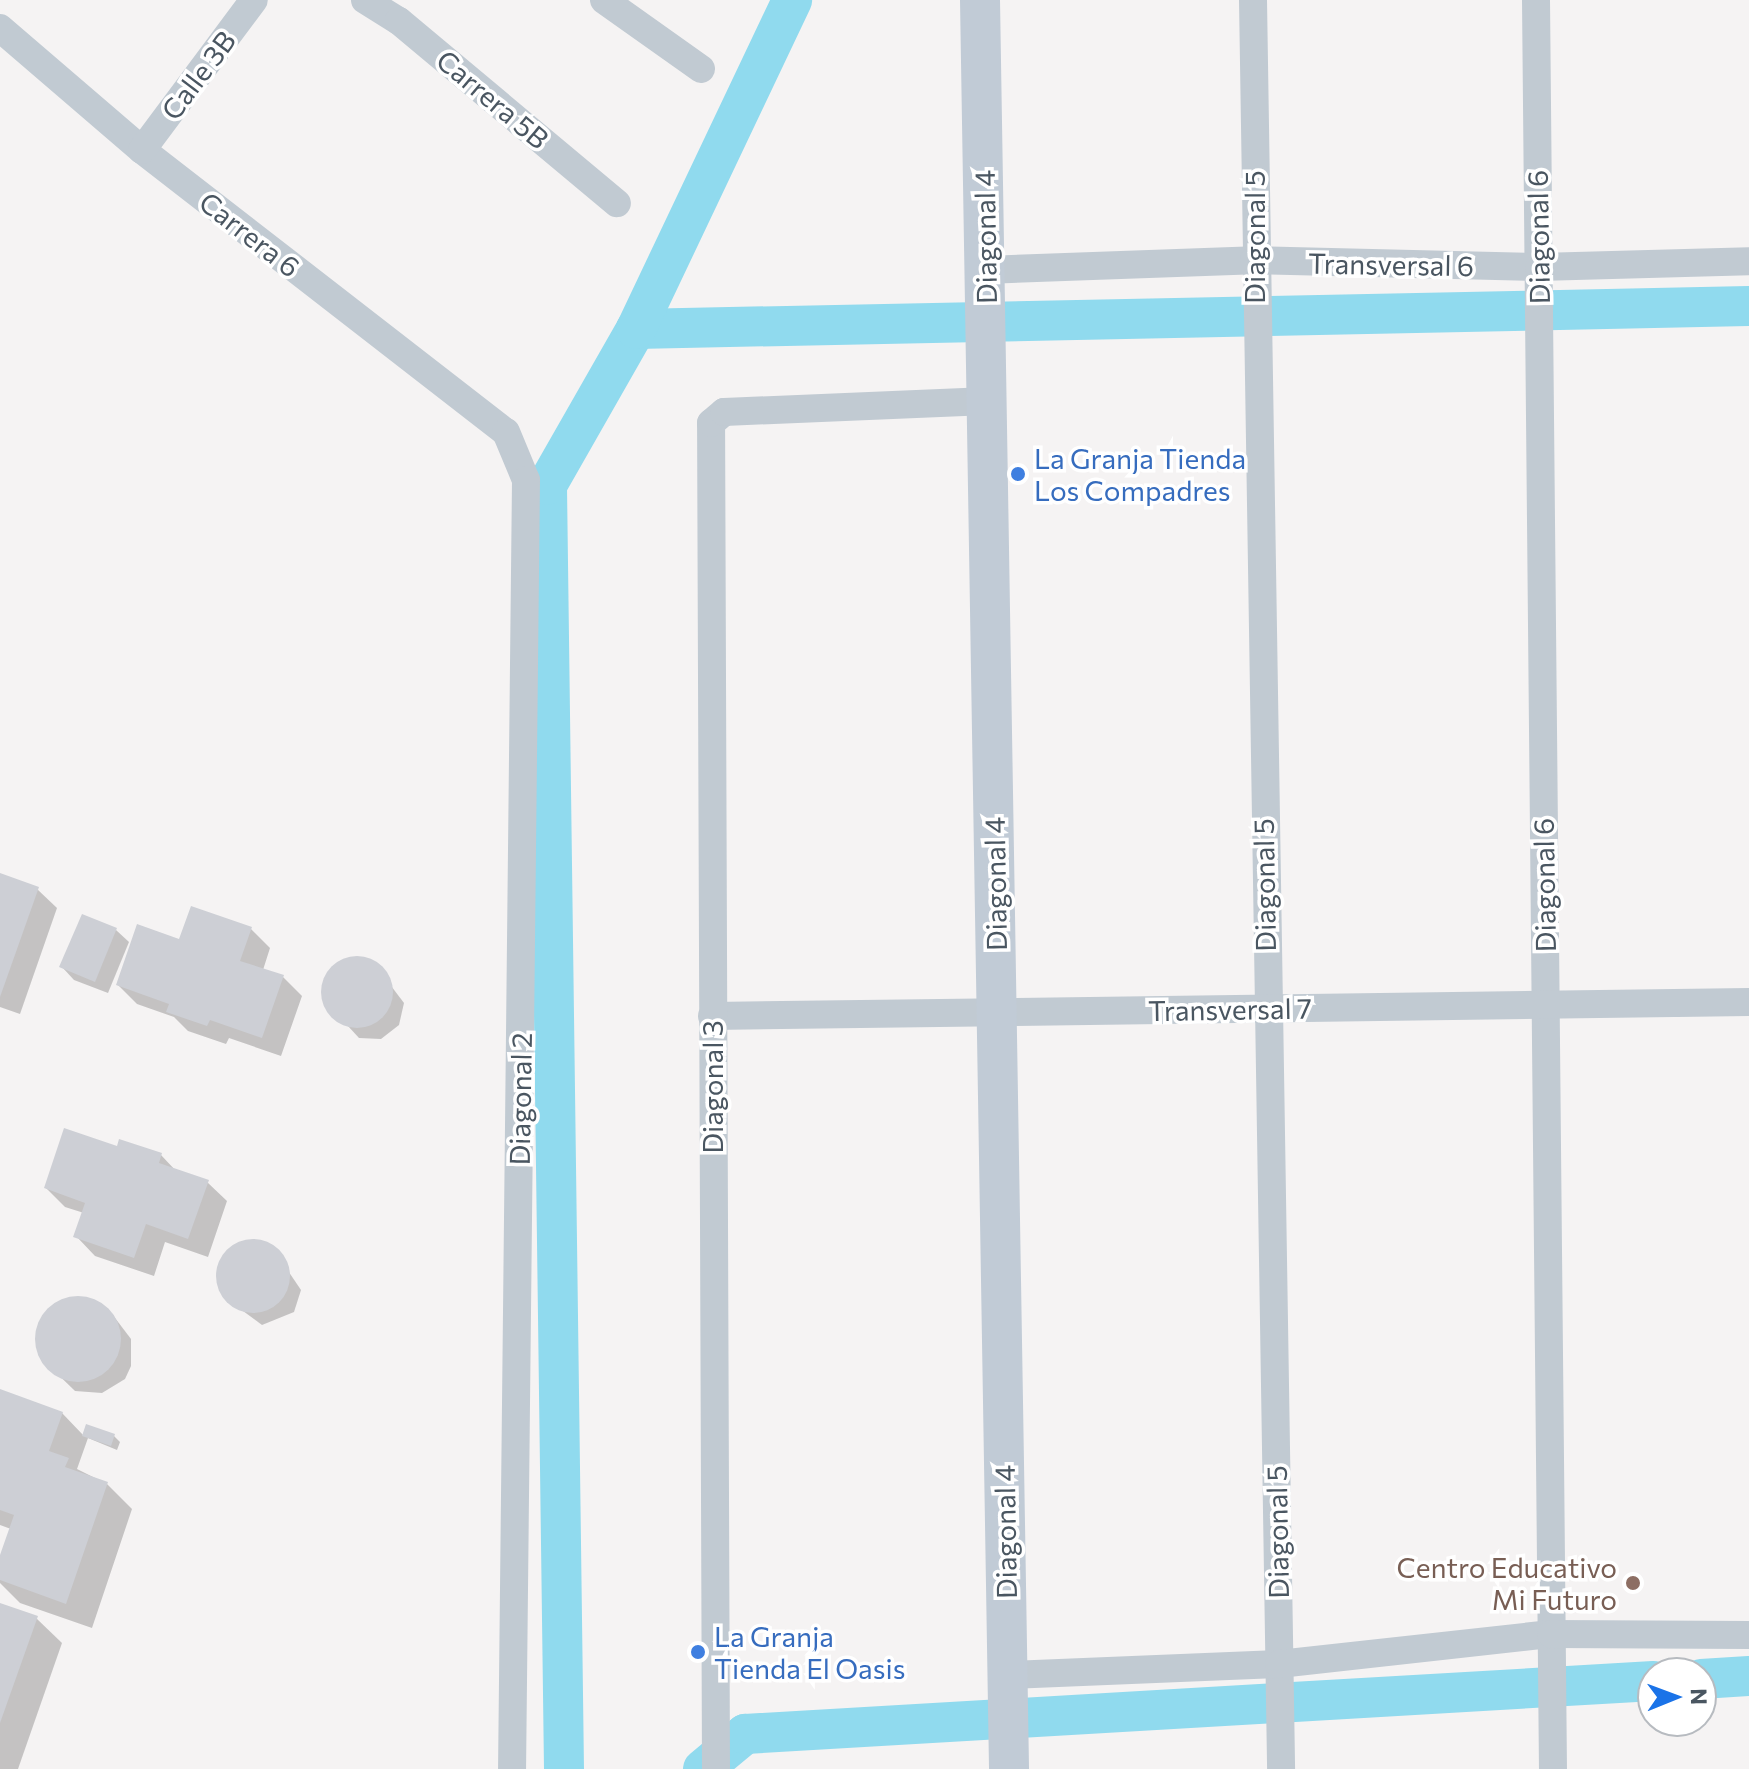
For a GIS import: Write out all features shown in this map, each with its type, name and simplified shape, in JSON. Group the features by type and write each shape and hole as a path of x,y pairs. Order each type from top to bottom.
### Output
{"street":[{"name":"Calle 3B","path":"142,150 254,0"},
{"name":"Carrera 5B","path":"365,0 406,10 617,203"},
{"path":"604,0 701,69"},
{"name":"Diagonal 4","path":"980,0 1008,1757"},
{"name":"Diagonal 5","path":"1253,0 1254,341 1281,1757"},
{"name":"Diagonal 6","path":"1536,0 1553,1769"},
{"name":"Carrera 6","path":"0,28 142,150 506,432"},
{"name":"Transversal 6","path":"986,301 1254,270 1749,261"},
{"name":"Diagonal 3","path":"716,1769 711,423 724,412 988,401"},
{"name":"Diagonal 2","path":"506,432 526,480 512,1769"},
{"name":"Transversal 7","path":"712,1016 1749,1002"},
{"path":"1007,1686 1280,1670 1551,1639 1749,1635"}],"building":[{"path":"0,873 39,887 0,997"},
{"path":"191,906 252,927 240,961 284,975 262,1038 210,1020 207,1026 166,1012 169,1004 116,985 137,924 179,939"},
{"path":"82,914 117,928 95,982 59,967"},
{"path":"357,956 377,962 387,972 393,992 387,1012 377,1022 357,1028 337,1022 327,1012 321,992 327,972 337,962"},
{"path":"64,1128 117,1146 119,1139 162,1153 159,1163 209,1180 188,1239 146,1224 134,1258 73,1237 85,1203 44,1188"},
{"path":"253,1239 267,1242 279,1250 287,1262 290,1276 287,1290 279,1302 267,1310 253,1313 239,1310 227,1302 219,1290 216,1276 219,1262 227,1250 239,1242"},
{"path":"70,1296 86,1296 109,1308 118,1322 121,1339 118,1356 109,1370 86,1382 70,1382 54,1375 42,1363 35,1347 35,1331 42,1315 54,1303"},
{"path":"0,1389 63,1412 49,1451 69,1458 65,1467 108,1482 66,1604 0,1580 0,1555 14,1515 0,1510"},
{"path":"86,1424 115,1434 111,1446 82,1436"},
{"path":"0,1603 38,1616 0,1723"}],"waterway":[{"path":"564,1769 547,485 636,329 792,0"},
{"path":"636,329 1749,306"},
{"path":"1717,1678 1749,1676"},
{"path":"703,1769 745,1734 1637,1682"}],"place":[{"name":"La Granja Tienda Los Compadres","path":"1018,474"},
{"name":"Centro Educativo Mi Futuro","path":"1633,1583"},
{"name":"La Granja Tienda El Oasis","path":"698,1652"}]}
